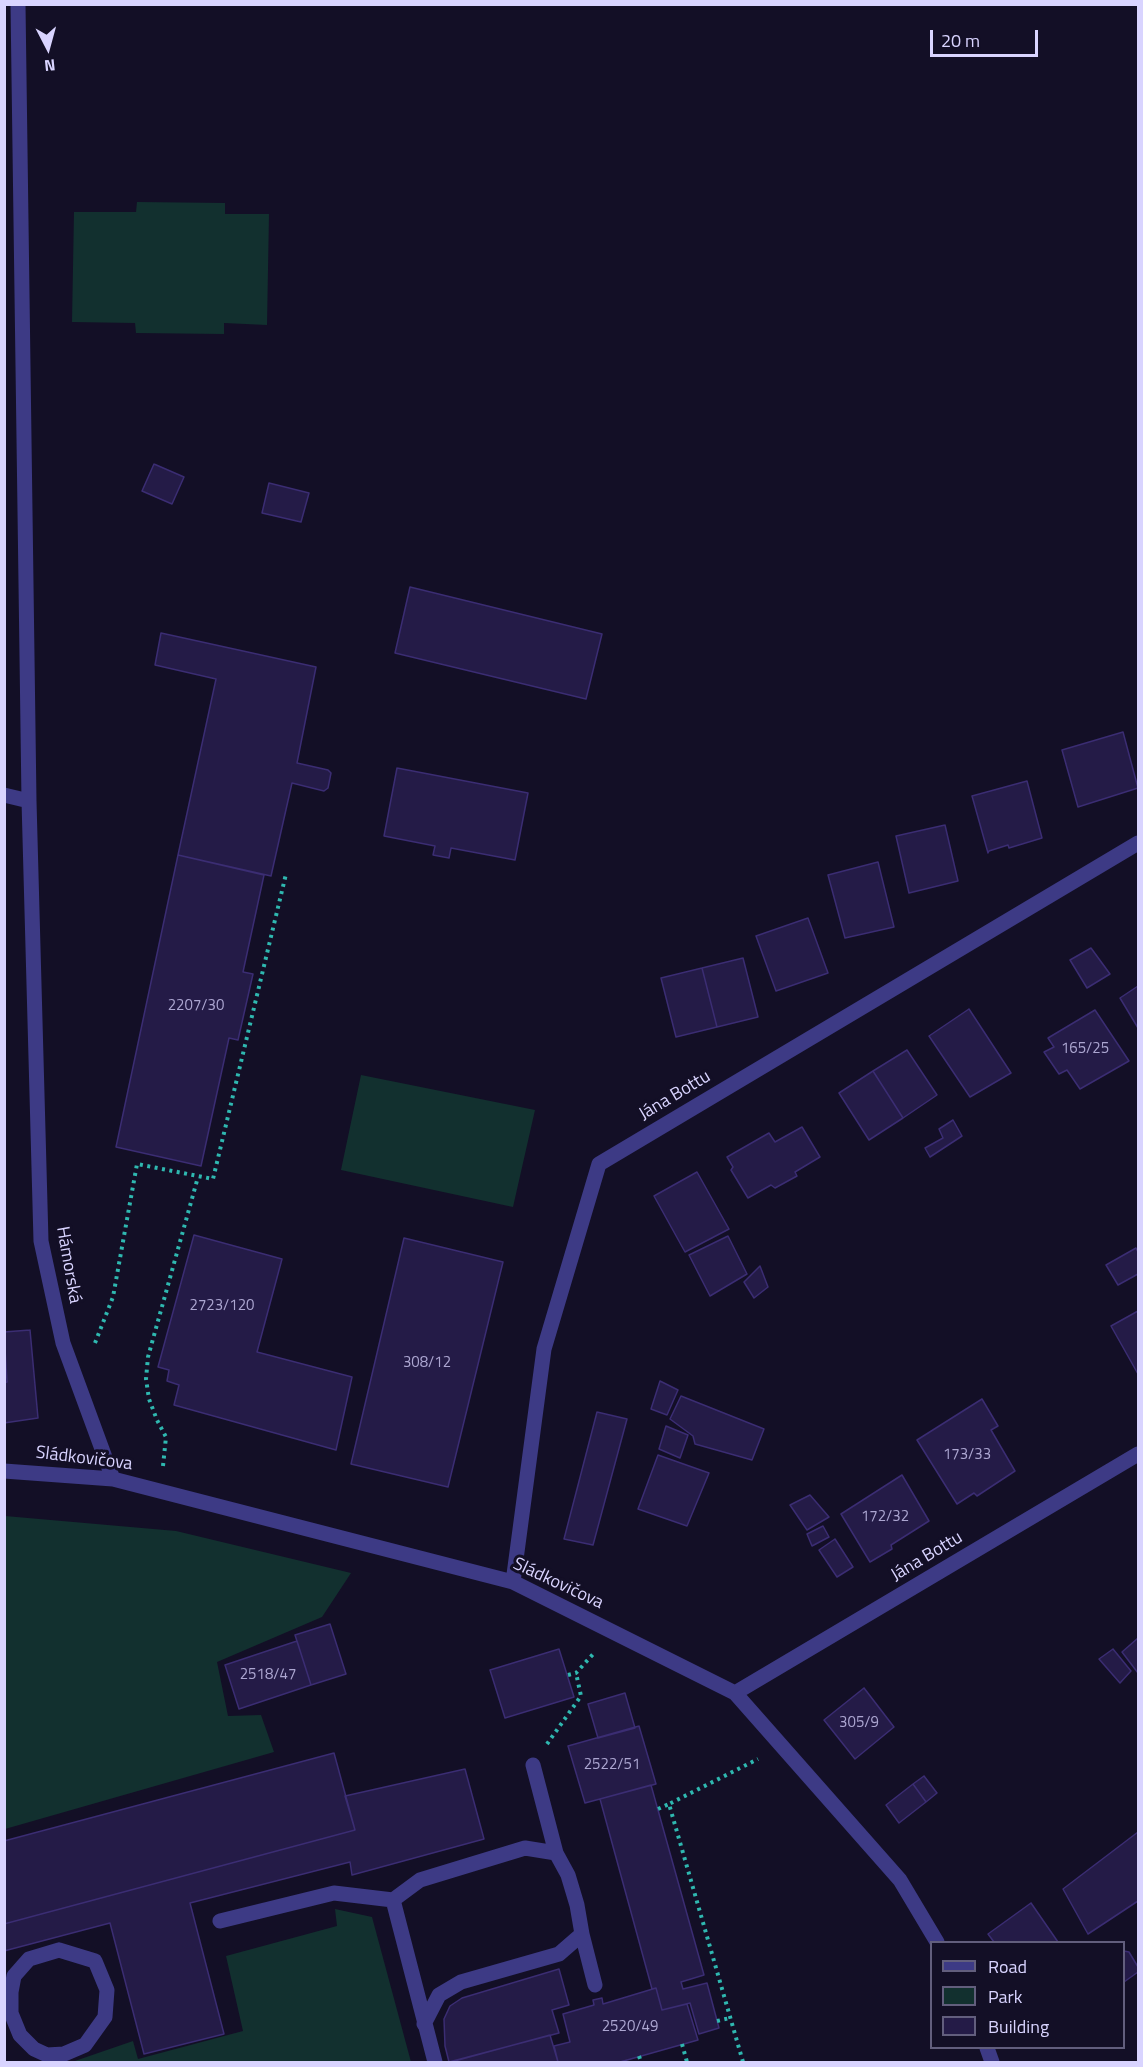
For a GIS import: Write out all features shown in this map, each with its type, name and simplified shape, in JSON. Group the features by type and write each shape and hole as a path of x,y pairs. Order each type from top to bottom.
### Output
{"street":[{"name":"Hámorská","path":"18,4 29,801 41,1241 63,1343 113,1479"},
{"path":"4,795 29,801"},
{"name":"Jána Bottu","path":"513,1582 544,1349 599,1164 1138,843"},
{"name":"Jána Bottu","path":"735,1694 1138,1454"},
{"name":"Sládkovičova","path":"4,1471 113,1479 513,1582 735,1694 900,1880 936,1941"},
{"path":"533,1765 556,1853 568,1875 577,1905 595,1985"},
{"path":"220,1922 334,1893 393,1900 420,1880 525,1848 556,1853"},
{"path":"393,1900 435,2062"},
{"path":"424,2024 439,1995 461,1982 559,1954 582,1934"},
{"path":"59,1950 95,1961 106,1990 105,2017 85,2045 47,2059 20,2035 11,2013 11,1992 14,1976 29,1959 59,1950"}],"path":[{"path":"95,1343 113,1297 136,1164 213,1179 286,874"},
{"path":"163,1467 166,1437 149,1399 146,1378 148,1357 198,1177"},
{"path":"567,1675 576,1673 600,1648"},
{"path":"543,1749 581,1696 576,1673"},
{"path":"658,1809 759,1759"},
{"path":"669,1804 742,2062"},
{"path":"717,2021 730,2018"},
{"path":"682,2044 687,2062"},
{"path":"639,2056 641,2062"}],"green space":[{"path":"137,202 225,203 225,214 269,214 267,325 224,323 224,334 136,333 135,323 72,322 74,212 136,212"},
{"path":"361,1075 535,1110 513,1207 341,1170"},
{"path":"5,1516 176,1531 351,1573 322,1617 217,1662 228,1716 261,1715 274,1752 5,1829"},
{"path":"335,1909 372,1917 411,2062 72,2062 133,2041 138,2059 243,2031 226,1956 337,1926"}],"building":[{"path":"154,464 184,477 172,504 142,491"},
{"path":"269,483 309,493 301,522 262,513"},
{"path":"410,587 602,634 586,699 395,653"},
{"path":"161,633 316,667 297,763 328,770 331,773 328,788 324,791 292,783 271,876 178,855 216,679 155,665"},
{"path":"1123,732 1138,788 1078,807 1062,750"},
{"path":"397,768 528,793 515,860 451,848 449,858 433,855 435,846 384,836"},
{"path":"1027,781 1042,838 1009,848 1008,845 988,853 972,796"},
{"path":"945,825 958,881 909,893 896,836"},
{"path":"178,855 264,875 243,972 253,974 238,1040 229,1038 201,1166 116,1147"},
{"path":"878,862 894,927 845,938 828,875"},
{"path":"808,918 828,973 776,991 756,936"},
{"path":"1091,948 1110,974 1087,988 1070,960"},
{"path":"743,958 758,1017 717,1027 702,968"},
{"path":"702,968 717,1027 676,1037 661,978"},
{"path":"1138,986 1138,1028 1120,998"},
{"path":"969,1009 1011,1073 970,1097 929,1036"},
{"path":"1095,1010 1129,1061 1080,1089 1067,1070 1059,1074 1044,1052 1054,1047 1048,1038"},
{"path":"907,1050 937,1095 903,1118 873,1071"},
{"path":"873,1071 903,1118 869,1140 839,1093"},
{"path":"953,1120 962,1136 930,1157 925,1148 943,1138 939,1129"},
{"path":"802,1127 820,1157 795,1172 797,1176 775,1188 771,1185 748,1198 731,1170 733,1167 727,1157 769,1133 775,1142"},
{"path":"697,1172 729,1229 685,1252 654,1196"},
{"path":"194,1235 282,1259 257,1352 352,1377 336,1450 174,1405 179,1385 167,1381 169,1370 158,1367"},
{"path":"728,1236 747,1274 710,1296 689,1255"},
{"path":"404,1238 503,1262 448,1487 351,1464"},
{"path":"1136,1248 1138,1274 1118,1285 1106,1265"},
{"path":"760,1266 768,1287 754,1298 744,1282"},
{"path":"1138,1311 1138,1374 1111,1326"},
{"path":"30,1330 38,1418 4,1423 4,1383 7,1382 4,1332"},
{"path":"660,1381 678,1390 667,1415 651,1409"},
{"path":"681,1396 764,1429 752,1460 695,1444 693,1436 670,1419"},
{"path":"982,1399 998,1426 991,1430 1015,1471 977,1496 974,1493 957,1504 917,1440"},
{"path":"597,1412 627,1419 593,1545 564,1539"},
{"path":"666,1426 688,1435 680,1458 659,1449"},
{"path":"658,1455 709,1473 687,1526 638,1509"},
{"path":"902,1475 929,1521 891,1545 892,1549 870,1562 841,1514"},
{"path":"810,1495 829,1517 807,1530 790,1505"},
{"path":"823,1526 829,1537 812,1546 807,1534"},
{"path":"835,1539 853,1567 837,1577 819,1550"},
{"path":"330,1624 346,1674 311,1685 295,1635"},
{"path":"1138,1638 1138,1673 1122,1652"},
{"path":"297,1641 311,1685 239,1709 225,1665"},
{"path":"559,1649 574,1697 505,1718 490,1670"},
{"path":"1113,1649 1131,1671 1120,1683 1099,1659"},
{"path":"864,1688 894,1727 855,1759 824,1720"},
{"path":"625,1693 635,1728 598,1738 588,1704"},
{"path":"639,1726 656,1784 585,1803 568,1746"},
{"path":"334,1753 355,1830 4,1924 4,1841"},
{"path":"465,1769 484,1839 352,1875 350,1862 190,1903 224,2034 144,2054 110,1923 4,1951 4,1924 355,1830 345,1796"},
{"path":"924,1776 937,1793 926,1802 913,1784"},
{"path":"913,1784 926,1802 899,1823 886,1805"},
{"path":"651,1785 704,1975 681,1982 683,1989 707,1983 719,2028 699,2034 690,2003 662,2010 656,1988 652,1989 600,1799"},
{"path":"1138,1832 1138,1901 1088,1934 1063,1889"},
{"path":"1031,1903 1057,1941 993,1941 988,1934"},
{"path":"1125,1951 1129,1952 1138,1967 1138,1972 1125,1981"},
{"path":"559,1969 569,2005 552,2010 559,2033 449,2062 445,2046 444,2019 450,2006 462,1998"},
{"path":"656,1988 662,2010 687,2004 698,2040 620,2062 558,2062 554,2046 570,2042 563,2014 594,2005 593,2000 602,1998 603,2004"},
{"path":"550,2035 558,2062 451,2062"}]}
